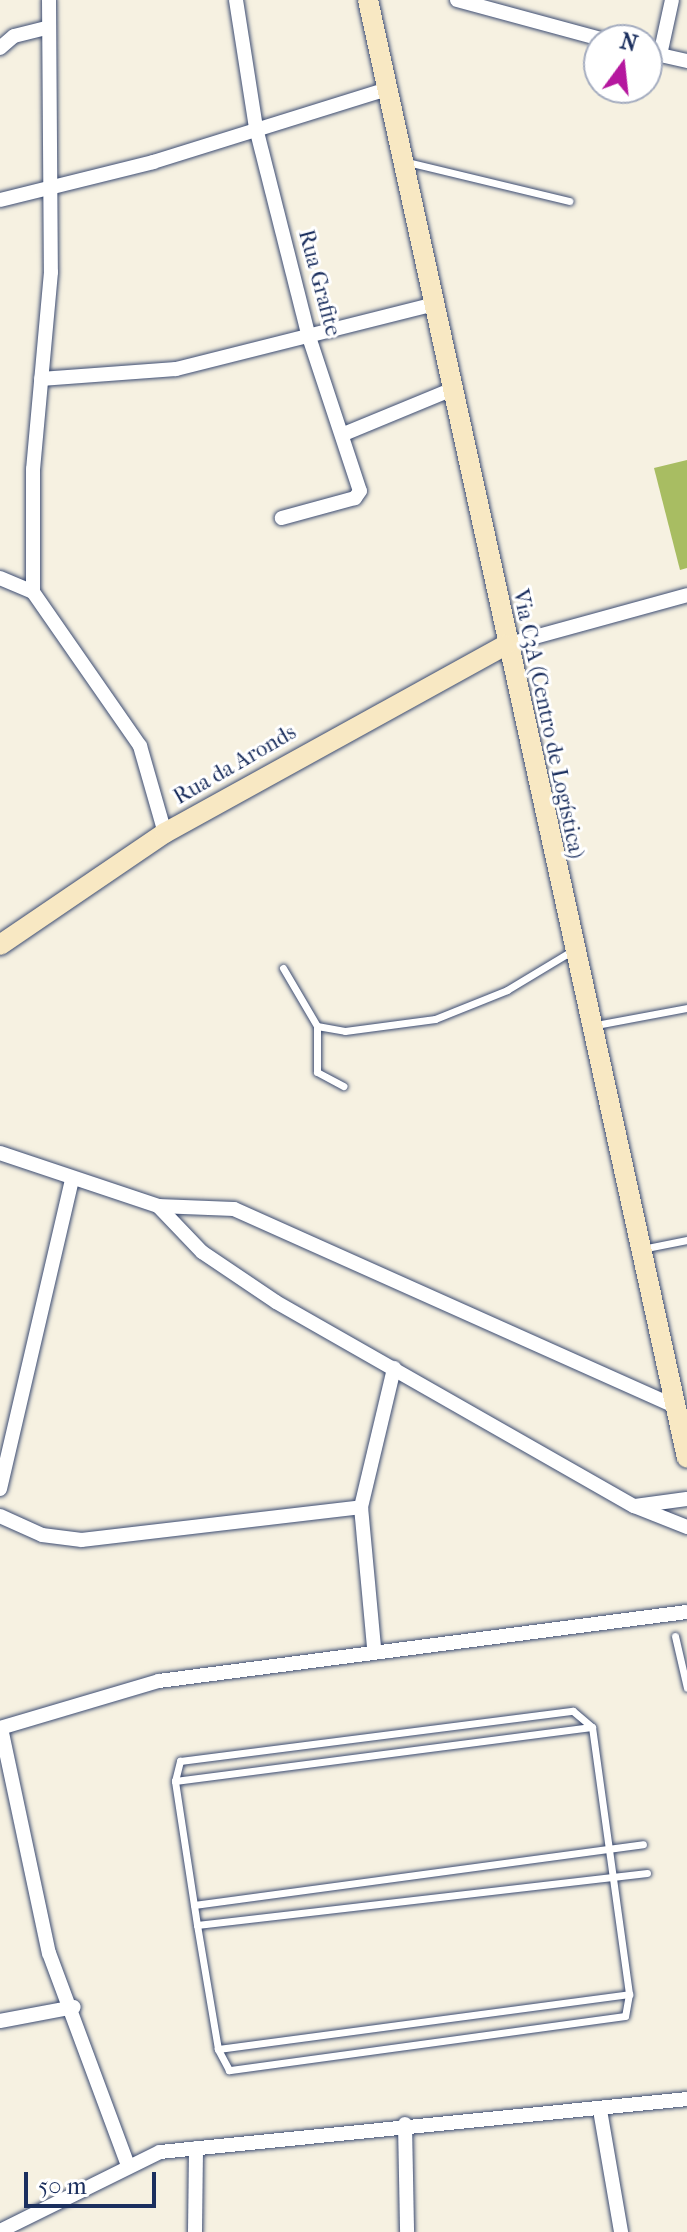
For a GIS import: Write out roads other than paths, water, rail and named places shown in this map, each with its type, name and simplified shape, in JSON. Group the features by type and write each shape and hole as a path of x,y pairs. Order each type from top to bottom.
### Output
{"street":[{"path":"33,592 51,191 49,0"},
{"name":"Rua Grafite","path":"236,0 256,128 308,334 346,433 359,495 282,518"},
{"name":"Via C3A (Centro de Logística)","path":"368,0 455,388 506,645 687,1458"},
{"path":"457,0 583,34"},
{"path":"663,26 672,0"},
{"path":"0,48 14,36 47,28"},
{"path":"663,55 687,61"},
{"path":"0,200 51,191 390,88"},
{"path":"41,379 176,369 434,304"},
{"path":"346,433 455,388"},
{"path":"0,578 33,592 140,746 165,833"},
{"path":"506,645 687,595"},
{"name":"Rua da Aronds","path":"0,945 165,833 385,705 506,645"},
{"path":"0,1153 72,1180 158,1206 234,1209 676,1407"},
{"path":"0,1489 72,1180"},
{"path":"158,1206 208,1256 394,1368 634,1506 687,1527"},
{"path":"374,1648 361,1507 394,1368"},
{"path":"634,1506 687,1499"},
{"path":"0,1516 42,1535 82,1540 361,1507"},
{"path":"127,2163 37,1909 0,1728 159,1681 374,1648 687,1612"},
{"path":"0,2021 74,2007"},
{"path":"0,2231 127,2163 196,2148 405,2124 600,2110 687,2099"},
{"path":"600,2110 621,2232"},
{"path":"405,2124 407,2232"},
{"path":"195,2232 196,2148"}],"lane":[{"path":"405,162 569,201"},
{"path":"317,1026 376,1030 435,1019 507,990 574,950"},
{"path":"283,968 317,1026 317,1072 343,1086"},
{"path":"590,1026 687,1008"},
{"path":"640,1249 687,1240"},
{"path":"675,1636 687,1688"},
{"path":"573,1711 592,1727 629,1994 620,2018 229,2070 218,2049 175,1781 183,1760 573,1711"},
{"path":"175,1781 592,1727"},
{"path":"194,1905 643,1844"},
{"path":"197,1925 647,1873"},
{"path":"218,2049 629,1994"}]}
